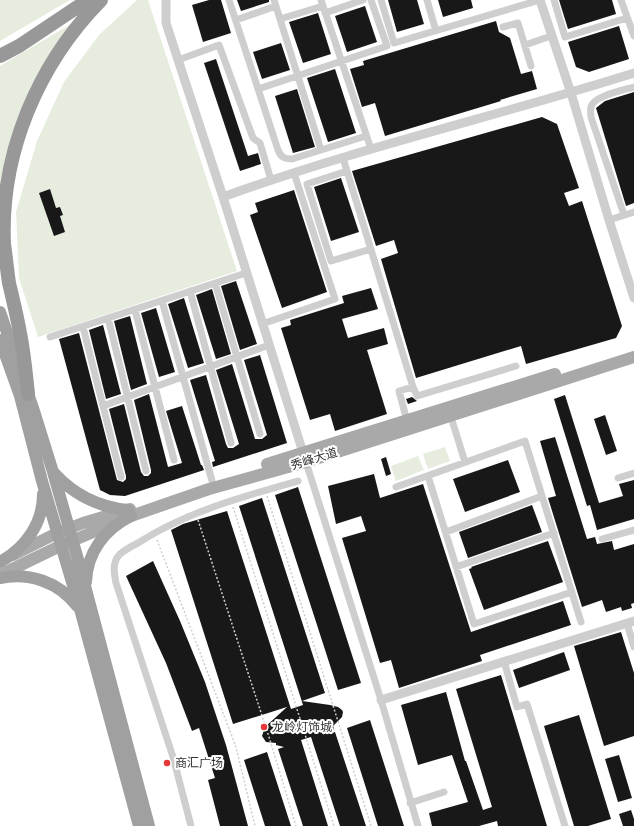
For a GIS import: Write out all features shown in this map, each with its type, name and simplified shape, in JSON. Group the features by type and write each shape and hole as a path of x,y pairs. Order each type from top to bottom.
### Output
{"highway":[{"path":"0,50 18,41 80,0"},
{"path":"0,56 20,46 88,0"},
{"path":"28,394 20,333 9,281 4,242 3,203 8,171 18,132 29,103 43,74 66,40 100,0"},
{"path":"0,312 53,472 71,535 85,607 139,826"},
{"path":"0,340 20,396 60,546 85,607 149,826"},
{"path":"53,472 73,491 89,500 130,513 124,520 109,530 94,551 86,578 85,607"},
{"path":"0,562 18,550 34,530 42,506 42,481"},
{"path":"0,576 23,576 40,579 48,582 85,607"}],"main road":[{"name":"秀峰大道","path":"130,513 305,458 407,421 634,349"},
{"name":"秀峰大道","path":"0,576 60,546 71,535 212,481 305,458 451,417 634,357"},
{"name":"秀峰大道","path":"0,562 57,533 71,535"}],"street":[{"path":"166,0 166,23 223,198 381,700 418,826"},
{"path":"229,0 281,157 292,160 366,136"},
{"path":"280,19 323,6 363,0"},
{"path":"258,89 387,46 371,0"},
{"path":"381,0 394,43 540,0 571,93 608,220 634,298"},
{"path":"427,0 436,31"},
{"path":"554,0 565,37 627,18"},
{"path":"621,0 634,36"},
{"path":"236,20 275,3 321,150"},
{"path":"323,6 371,149"},
{"path":"503,27 518,23 531,66"},
{"path":"524,45 551,36"},
{"path":"178,60 219,45 253,138 260,143 271,180"},
{"path":"223,198 271,180 371,149 571,93 634,73"},
{"path":"624,216 591,117 591,107 594,101 600,98 634,87"},
{"path":"343,158 417,396 516,366"},
{"path":"347,171 307,184 331,261 371,249"},
{"path":"262,324 335,299 294,173"},
{"path":"608,220 634,212"},
{"path":"50,337 246,273"},
{"path":"215,283 260,434"},
{"path":"190,292 231,443"},
{"path":"162,301 212,481"},
{"path":"135,310 174,460"},
{"path":"108,318 146,471"},
{"path":"83,326 121,477"},
{"path":"103,406 269,345"},
{"path":"407,421 399,391 413,387"},
{"path":"451,417 465,462"},
{"path":"396,487 525,441 581,622"},
{"path":"618,478 634,473"},
{"path":"428,476 474,624 572,592"},
{"path":"192,826 173,757 116,583 114,570 115,562 119,554 154,532 231,501 298,481"},
{"path":"446,532 542,496"},
{"path":"602,539 634,530"},
{"path":"456,567 554,533"},
{"path":"381,700 630,622 634,647"},
{"path":"504,662 517,707 527,704 565,826"},
{"path":"410,803 444,792"}],"path":[{"path":"265,490 371,826"},
{"path":"231,501 334,826"},
{"path":"196,514 296,826"},
{"path":"154,532 236,747 255,826"}],"shaded area":[{"path":"0,0 70,0 0,41"},
{"path":"137,0 148,0 237,271 38,337 19,278 16,212 37,141 64,82 99,35"},
{"path":"71,24 50,53 32,84 18,118 0,206 0,66"},
{"path":"445,447 450,461 428,469 423,454"},
{"path":"418,456 424,470 396,481 391,466"}],"building":[{"path":"209,0 221,0 231,33 203,42 192,5"},
{"path":"237,0 269,0 269,2 241,11"},
{"path":"388,0 417,0 424,24 397,32"},
{"path":"438,0 471,0 473,8 443,17"},
{"path":"559,0 612,0 616,14 568,29"},
{"path":"365,6 377,42 347,52 335,16"},
{"path":"318,13 331,54 303,63 289,22"},
{"path":"496,21 499,32 510,38 521,74 532,71 537,89 385,136 375,103 362,107 350,69 364,65 363,61"},
{"path":"619,26 629,59 589,72 576,67 568,42"},
{"path":"281,43 290,70 262,79 253,52"},
{"path":"216,59 248,156 258,153 261,164 240,171 204,63"},
{"path":"335,69 356,133 328,142 307,78"},
{"path":"297,89 315,147 293,153 275,96"},
{"path":"634,92 634,203 626,206 596,108 605,101"},
{"path":"542,117 557,124 579,188 564,193 569,206 582,201 622,326 616,338 526,364 521,346 416,378 381,259 398,253 394,240 376,246 352,171"},
{"path":"341,178 359,232 331,241 314,187"},
{"path":"50,189 56,208 60,207 63,215 60,216 65,232 54,236 39,193"},
{"path":"294,190 327,292 282,308 250,215 258,212 255,203"},
{"path":"236,281 257,344 240,350 221,286"},
{"path":"371,288 378,309 342,319 348,338 384,328 388,344 367,350 387,414 335,431 330,414 310,420 281,328 291,325 290,320 344,303 342,296"},
{"path":"212,289 231,354 216,359 196,295"},
{"path":"184,298 204,363 188,368 168,304"},
{"path":"156,308 175,372 159,377 141,313"},
{"path":"130,316 147,384 131,390 114,321"},
{"path":"103,325 121,394 106,399 89,330"},
{"path":"79,333 117,480 123,482 126,479 126,476 109,409 124,404 141,472 144,476 148,476 151,473 151,470 134,400 149,394 168,467 182,463 166,411 182,406 201,465 204,470 125,496 110,495 100,490 59,339"},
{"path":"260,355 287,443 213,467 212,462 215,461 190,380 206,375 226,444 228,448 233,448 239,444 216,370 232,364 255,439 262,439 267,435 244,360"},
{"path":"565,395 599,503 623,496 619,484 634,480 634,519 597,530 590,505 587,506 554,399"},
{"path":"412,397 417,401 408,404 406,399"},
{"path":"605,415 617,451 606,455 594,419"},
{"path":"555,437 587,539 595,537 597,544 612,541 614,550 634,544 634,603 631,604 632,608 622,611 621,607 606,612 602,600 582,607 548,498 556,496 540,441"},
{"path":"386,457 391,474 386,476 381,459"},
{"path":"508,460 520,492 465,512 453,479"},
{"path":"374,474 380,498 423,484 471,632 563,601 571,625 480,655 482,661 399,688 391,660 380,663 342,538 366,531 361,516 336,524 328,486"},
{"path":"298,487 361,683 338,690 275,495"},
{"path":"262,498 325,693 302,701 330,705 338,707 342,710 342,717 333,726 334,729 332,733 335,732 366,826 340,826 311,737 301,740 328,826 303,826 278,749 284,747 276,745 276,743 266,742 262,736 265,727 287,707 233,724 171,530 183,524 227,511 291,709 303,705 239,506"},
{"path":"532,505 542,532 468,558 459,532"},
{"path":"548,541 563,582 484,610 469,569 472,568 471,567"},
{"path":"153,561 205,682 226,745 248,826 220,826 208,780 215,778 199,728 192,731 166,663 126,576"},
{"path":"621,632 634,673 634,736 604,746 574,646"},
{"path":"564,652 570,670 519,688 513,670"},
{"path":"501,675 547,826 498,826 497,821 479,826 432,826 429,813 468,802 452,755 418,765 401,705 446,692 465,761 483,810 492,807 456,689"},
{"path":"579,715 611,819 588,826 574,826 544,726"},
{"path":"370,720 404,826 378,826 347,728"},
{"path":"267,752 291,826 265,826 244,760"},
{"path":"619,755 632,798 618,802 605,759"},
{"path":"631,810 634,819 634,826 623,826 619,814"}],"place":[{"name":"龙岭灯饰城","path":"264,727"},
{"name":"商汇广场","path":"167,763"}]}
